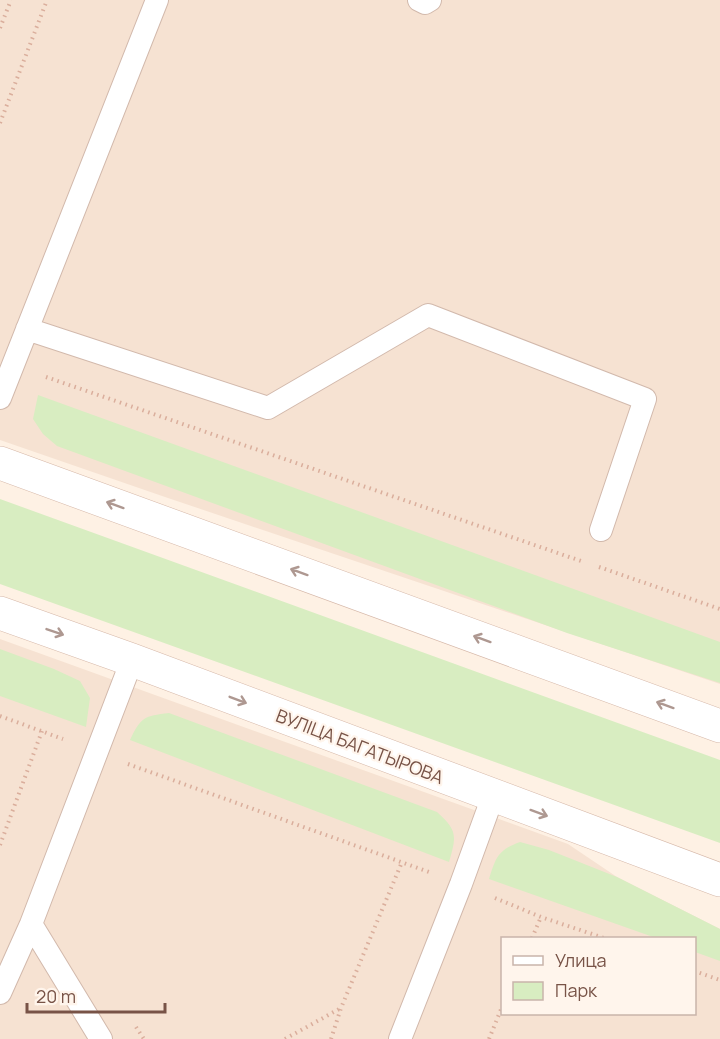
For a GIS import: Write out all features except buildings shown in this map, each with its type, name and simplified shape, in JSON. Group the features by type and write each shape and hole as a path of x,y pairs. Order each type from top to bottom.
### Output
{"street":[{"path":"0,463 720,726"},
{"name":"ВУЛІЦА БАГАТЫРОВА","path":"0,613 132,660 720,880"}],"lane":[{"path":"0,398 157,0"},
{"path":"419,0 425,3 430,0"},
{"path":"27,329 268,408 428,315 645,399 601,530"},
{"path":"0,993 31,924 132,660"},
{"path":"400,1039 493,796"},
{"path":"31,924 101,1039"}],"path":[{"path":"0,28 11,0"},
{"path":"0,123 47,0"},
{"path":"13,365 585,562"},
{"path":"597,566 720,609"},
{"path":"0,716 98,751 124,763 402,862 598,937"},
{"path":"0,845 42,731"},
{"path":"331,1039 341,1008 402,862"},
{"path":"533,937 542,917"},
{"path":"696,971 720,980"},
{"path":"285,1039 341,1008"},
{"path":"489,1039 501,1009"},
{"path":"131,1019 144,1039"}],"shaded area":[{"path":"0,0 720,0 720,684 0,440"},
{"path":"0,639 568,844 617,877 720,929 720,1039 0,1039"}],"green space":[{"path":"38,395 720,642 720,683 567,633 57,446 43,434 33,419"},
{"path":"0,499 720,760 720,843 0,584"},
{"path":"0,649 80,681 90,698 86,727 0,696"},
{"path":"169,713 437,812 454,834 449,862 130,740 137,726 144,719"},
{"path":"520,842 549,850 617,877 720,929 720,961 696,952 696,937 653,937 489,879 499,855"}]}
